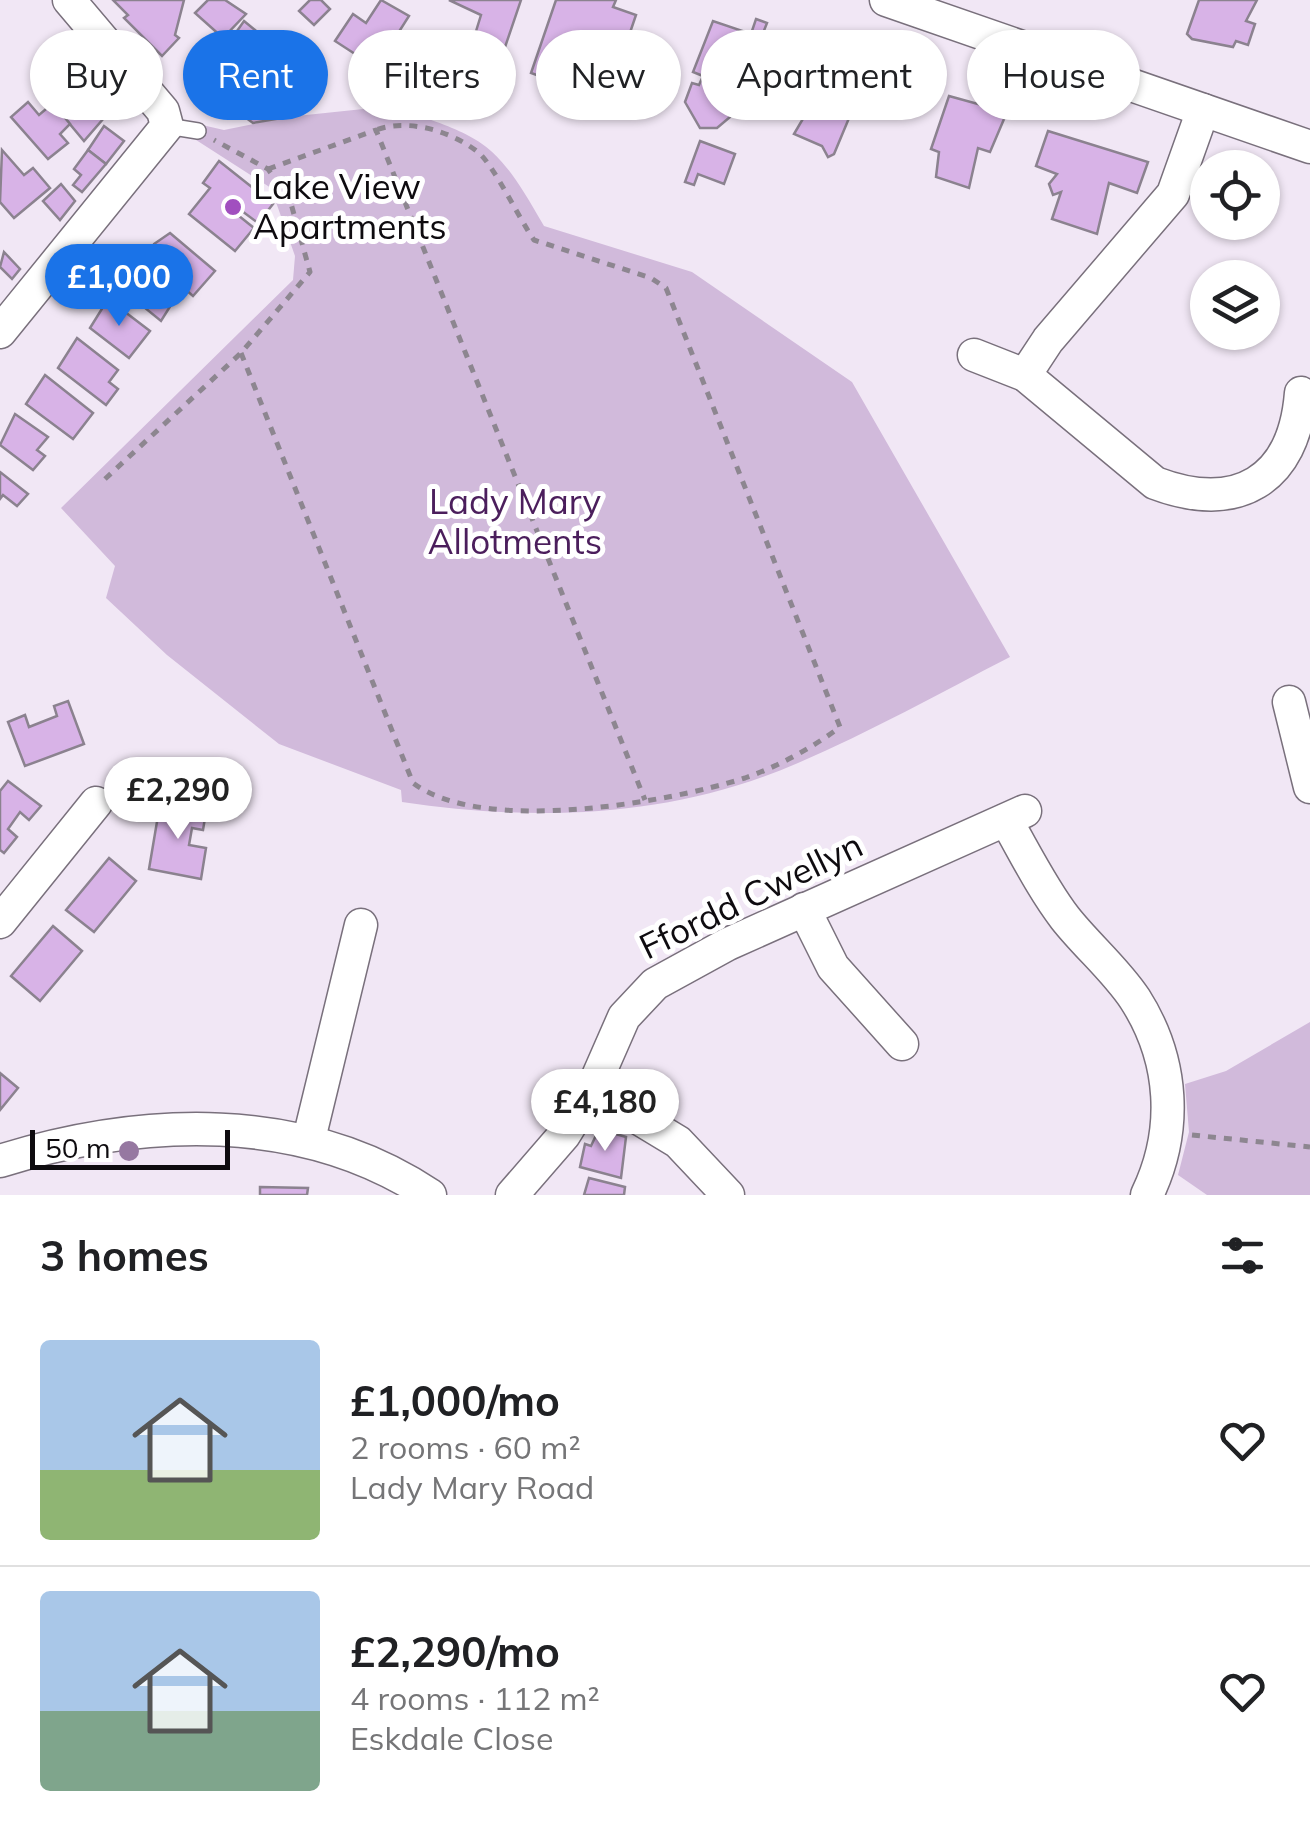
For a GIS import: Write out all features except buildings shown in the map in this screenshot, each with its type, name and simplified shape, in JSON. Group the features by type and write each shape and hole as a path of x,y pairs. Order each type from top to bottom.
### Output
{"street":[{"path":"0,332 183,128 162,111 69,0"},
{"path":"886,0 1310,147"},
{"path":"1025,375 1048,340 1173,194 1203,110"},
{"path":"974,355 1025,375 1156,483 1180,492 1214,496 1247,488 1274,472 1290,450 1301,393"},
{"path":"1289,702 1310,787"},
{"path":"0,922 96,803"},
{"name":"Ffordd Cwellyn","path":"512,1195 564,1136 592,1090 634,1002 677,969 1015,815 1050,897 1134,999 1146,1021 1166,1082 1169,1133 1146,1195"},
{"path":"804,909 832,967 902,1044"},
{"path":"310,1138 361,924"},
{"path":"592,1090 678,1142 728,1195"},
{"path":"0,1161 140,1133 253,1131 310,1138 383,1166 430,1195"}],"path":[{"path":"241,353 414,783 432,797 463,806 596,808 645,800 747,777 812,748 840,727 666,288 651,278 534,240 482,156 458,140 397,122 268,168"},
{"path":"105,479 241,353 310,272 290,200 268,168 183,128"},
{"path":"376,130 645,800"},
{"path":"1169,1133 1310,1147"}],"green space":[{"name":"Lady Mary Allotments","path":"348,111 348,120 431,120 468,135 498,158 544,226 692,272 852,382 1010,657 852,738 750,781 652,805 553,813 402,802 401,790 279,744 167,655 106,598 115,566 61,508 293,280 295,256 271,188 193,138 202,125 224,130 272,120 328,120 328,113"},
{"path":"1310,1022 1310,1195 1207,1195 1178,1175 1189,1132 1185,1084 1226,1071"}],"place":[{"name":"Lake View Apartments","path":"233,207"}]}
